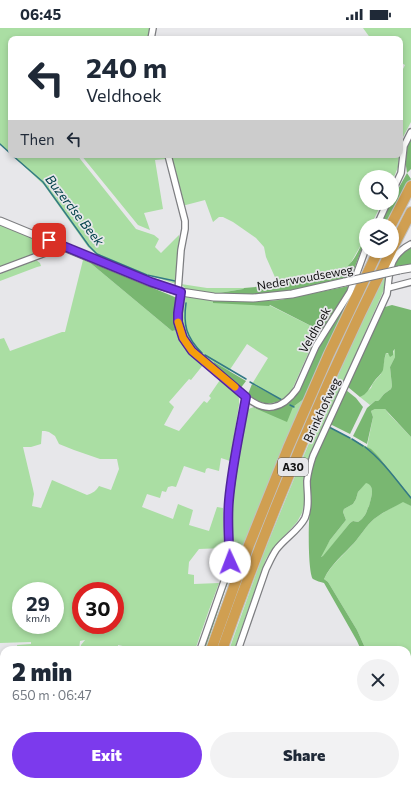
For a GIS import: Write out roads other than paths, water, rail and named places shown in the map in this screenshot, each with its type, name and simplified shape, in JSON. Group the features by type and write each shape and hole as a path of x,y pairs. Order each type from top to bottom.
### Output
{"highway":[{"path":"395,218 411,186"},
{"name":"A30","path":"399,236 411,212"},
{"name":"A30","path":"212,646 249,545 288,448 329,354 375,258"},
{"name":"A30","path":"223,646 261,545 298,453 338,360 388,258"}],"street":[{"path":"403,155 404,146 411,132"},
{"path":"169,158 185,222 181,250 180,291"},
{"path":"399,177 403,158"},
{"name":"Nederwoudseweg","path":"0,221 151,282 180,291 214,296 253,298 292,294 411,268"},
{"name":"Brinkhofweg","path":"239,646 266,569 271,559 276,550 305,518 308,507 308,470 313,456 387,294 390,268 394,259 401,250 411,244"},
{"path":"0,270 56,249 61,245"},
{"name":"Veldhoek","path":"180,291 178,322 183,338 192,351 246,397 256,404 272,407 287,400 297,389 316,346 350,292 362,258"},
{"path":"388,288 411,282"},
{"path":"201,646 228,573 230,562 228,524 229,501 237,444 246,397"}],"waterway":[{"name":"Buzerdse Beek","path":"0,144 8,151"},
{"name":"Buzerdse Beek","path":"15,158 43,182 89,246 97,254 147,275 175,281"},
{"name":"Buzerdse Beek","path":"186,303 185,318 187,330 192,342 202,353"},
{"name":"Buzerdse Beek","path":"205,355 246,379"},
{"name":"Buzerdse Beek","path":"250,382 282,400"},
{"name":"Buzerdse Beek","path":"290,405 294,407"},
{"name":"Buzerdse Beek","path":"329,427 350,438"},
{"name":"Buzerdse Beek","path":"352,439 363,446"},
{"name":"Buzerdse Beek","path":"365,447 384,465 411,498"}]}
